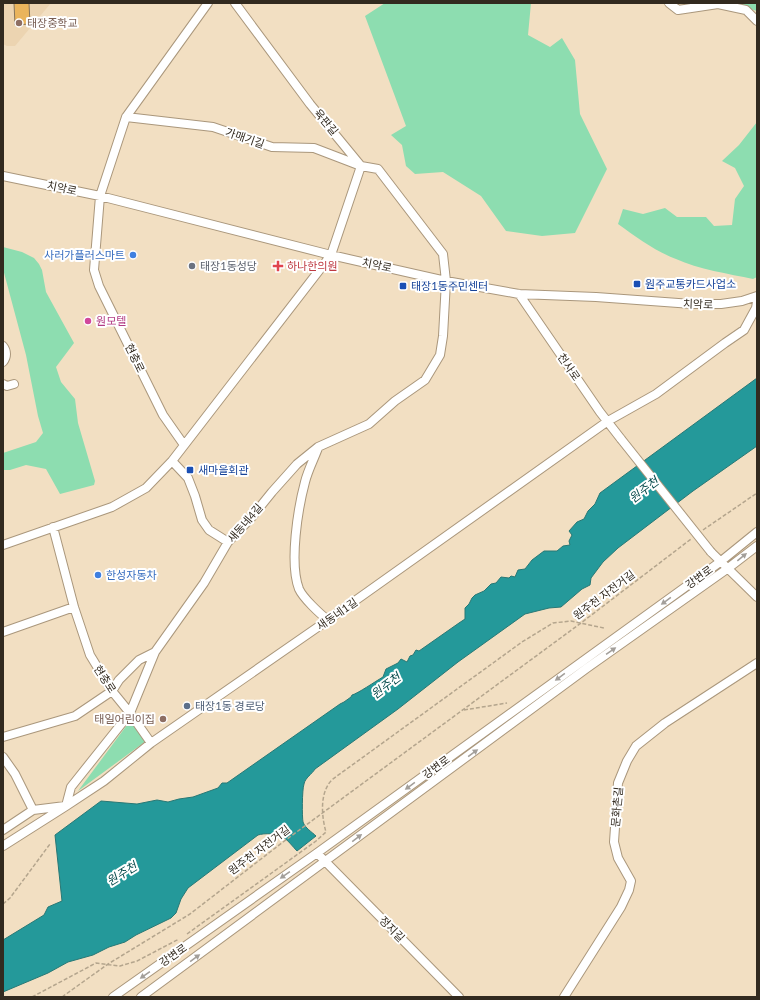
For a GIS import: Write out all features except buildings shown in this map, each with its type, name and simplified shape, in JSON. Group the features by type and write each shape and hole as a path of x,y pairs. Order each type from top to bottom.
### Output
{"street":[{"path":"100,196 126,117 208,3"},
{"name":"육판길","path":"235,3 310,104 361,166"},
{"path":"669,3 678,10 718,4 746,10 757,21"},
{"name":"가매기길","path":"126,117 213,127 272,147 314,148 361,166 378,169 443,254 446,281"},
{"path":"3,545 112,507 146,488 172,461 331,255 361,166"},
{"name":"치악로","path":"3,176 100,196 331,255 440,278 446,281 519,294 596,297 692,304 721,304 742,301 757,296"},
{"name":"현충로","path":"100,196 94,270 99,286 163,414 184,444"},
{"name":"새동네4길","path":"3,737 76,716 112,691 119,680 140,660 155,652 204,583 228,542 252,518 272,492 297,464 318,447 369,424 395,401 425,380 440,355 443,336 446,281"},
{"name":"천사로","path":"519,294 621,439 720,562"},
{"name":"새동네1길","path":"3,830 33,810 66,806 104,780 151,744 608,421 656,394 744,330 756,308 757,302"},
{"path":"3,346 6,356 3,362"},
{"path":"3,384 7,386 14,384"},
{"path":"318,447 305,482 299,514 295,548 296,573 299,590 318,612 328,620"},
{"path":"172,461 188,478 202,520 209,530 228,542"},
{"name":"현충로","path":"53,527 74,607 90,655 112,691 130,713 151,744"},
{"name":"강변로","path":"113,997 317,853 720,562 757,532"},
{"name":"강변로","path":"141,997 587,668 757,546"},
{"path":"720,562 757,597"},
{"path":"3,632 74,607"},
{"path":"3,846 66,806 71,787 130,713 155,652"},
{"name":"문화촌길","path":"564,997 621,906 629,890 630,881 618,858 614,842 618,783 627,761 636,746 665,722 757,663"},
{"path":"3,757 15,774 33,810"},
{"name":"정지길","path":"317,853 459,997"}],"path":[{"path":"700,532 757,493"},
{"name":"원주천 자전거길","path":"62,997 108,964 190,914 283,842 581,623 694,536"},
{"path":"186,934 316,841 326,832 323,821 323,802 328,784 337,776 522,642 553,623 570,621 604,628"},
{"name":"원주천 자전거길","path":"462,710 506,703"},
{"path":"3,904 10,898 50,844"},
{"path":"32,997 96,963 120,966 138,961 179,939"}],"shaded area":[{"name":"태장중학교","path":"3,3 51,3 15,46 7,46 3,44"}],"green space":[{"path":"385,3 531,3 528,35 550,47 562,38 575,60 580,114 607,169 575,233 542,236 506,231 481,196 443,172 415,174 406,166 402,145 391,135 406,126 365,16"},
{"path":"689,3 757,3 757,11 744,7 718,5 703,11"},
{"path":"757,122 757,277 753,279 685,263 653,248 618,224 623,209 643,214 665,208 677,217 706,217 714,226 732,225 735,199 744,186 735,168 722,161 739,145"},
{"path":"3,247 22,252 34,258 39,264 42,270 46,292 74,343 56,367 61,382 75,399 78,423 95,481 94,485 60,494 46,469 26,465 10,470 3,470 3,453 36,442 43,433 38,416 26,355 3,269"},
{"path":"130,721 146,741 78,791"}],"water":[{"name":"원주천","path":"757,378 757,446 693,491 618,548 603,562 591,578 590,585 582,589 561,607 549,608 525,614 315,769 307,778 303,787 302,809 304,824 316,836 297,851 281,836 271,834 258,835 188,888 181,899 176,913 171,918 125,942 109,947 93,955 68,962 48,973 3,992 3,940 44,915 48,907 62,901 55,835 101,801 137,804 157,800 168,802 193,797 218,788 222,783 227,783 352,695 383,677 386,669 398,663 401,659 407,662 416,650 419,651 465,619 465,608 475,595 484,591 491,584 496,583 501,577 515,577 518,570 525,569 532,560 544,551 557,551 563,546 570,545 569,541 572,535 569,531 577,522 584,519 588,511 595,504 600,493"}],"place":[{"name":"태장중학교","path":"19,23"},
{"name":"사러가플러스마트","path":"133,255"},
{"name":"태장1동성당","path":"192,266"},
{"name":"하나한의원","path":"278,266"},
{"name":"원주교통카드사업소","path":"637,284"},
{"name":"태장1동주민센터","path":"403,286"},
{"name":"원모텔","path":"88,321"},
{"name":"새마을회관","path":"190,470"},
{"name":"한성자동차","path":"98,575"},
{"name":"태장1동 경로당","path":"187,706"},
{"name":"태일어린이집","path":"163,719"}]}
